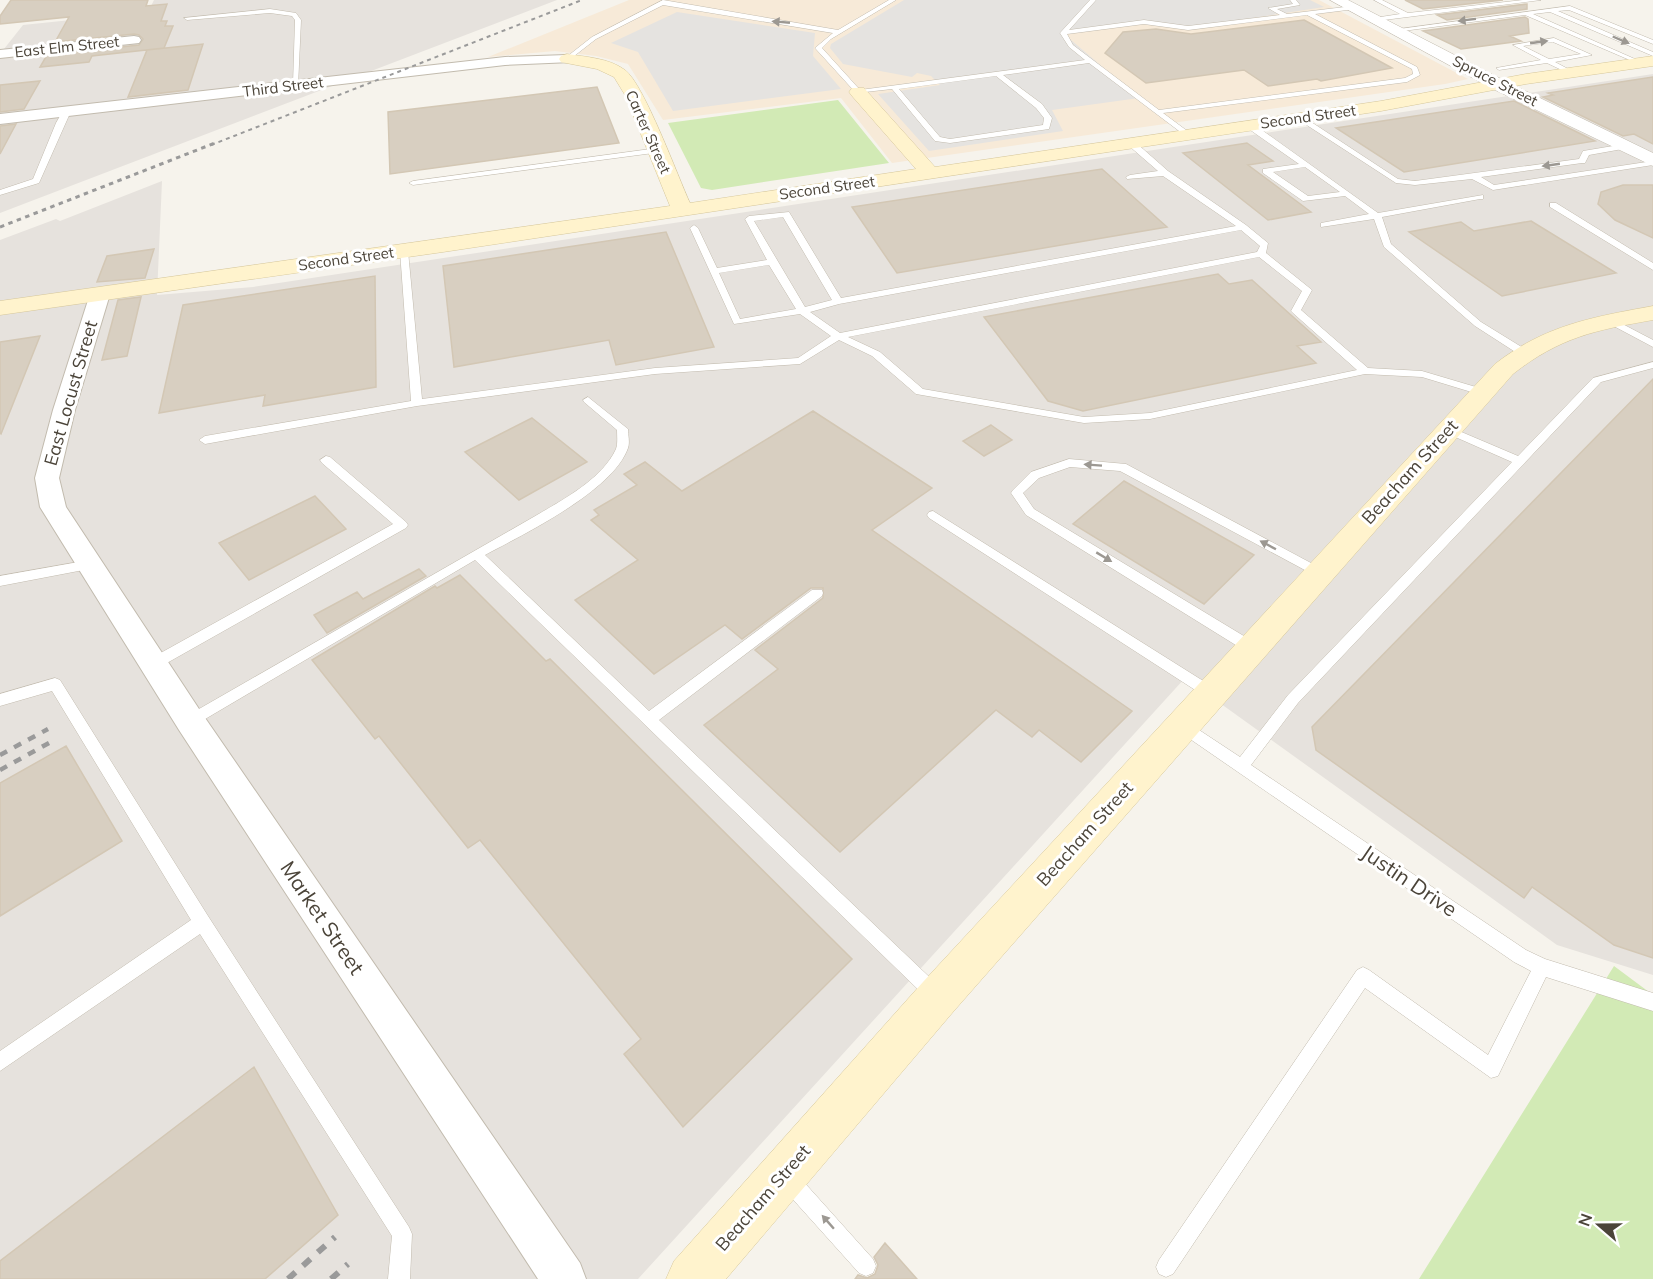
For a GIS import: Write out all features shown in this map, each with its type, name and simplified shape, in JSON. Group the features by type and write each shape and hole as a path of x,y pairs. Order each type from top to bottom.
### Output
{"main road":[{"name":"Carter Street","path":"567,59 601,65 620,74 634,95 682,209"},
{"name":"Second Street","path":"0,308 404,251 1302,118 1499,76 1572,73 1649,59"},
{"path":"858,92 930,173"},
{"name":"Beacham Street","path":"692,1279 938,997 1482,392 1524,353 1547,338 1583,326 1653,313"}],"street":[{"name":"Spruce Street","path":"1337,0 1395,30 1499,76 1653,162"},
{"name":"East Elm Street","path":"0,54 134,40"},
{"name":"Third Street","path":"0,119 505,61 567,59"},
{"name":"East Locust Street","path":"86,560 53,507 47,478 64,410 100,294"},
{"name":"Market Street","path":"86,560 190,721 564,1279"}],"lane":[{"path":"893,0 838,32 818,48 858,92 1091,61"},
{"path":"1063,33 1093,0"},
{"path":"1286,16 1271,8 1297,5 1293,0"},
{"path":"1377,0 1408,16"},
{"path":"1491,0 1502,4"},
{"path":"1376,20 1538,0"},
{"path":"567,59 594,38 665,2 838,32"},
{"path":"1063,33 1144,22 1188,28 1353,8"},
{"path":"1395,30 1570,8 1653,42"},
{"path":"1550,10 1649,59"},
{"path":"187,18 270,11 294,14 298,20 296,85"},
{"path":"1526,13 1649,59"},
{"path":"1158,112 1407,80 1417,75 1415,68 1309,14"},
{"path":"1063,33 1071,46 1187,135"},
{"path":"1499,76 1547,60 1589,55 1554,40 1516,45 1547,60 1572,73"},
{"path":"894,87 938,139 950,141 1046,127 1048,118 1039,106 998,74"},
{"path":"0,194 36,182 67,111"},
{"path":"1302,118 1396,182 1415,183 1572,162 1581,160 1586,153 1625,146"},
{"path":"1250,125 1377,216 1387,245 1478,324 1524,353"},
{"path":"1131,143 1165,173 1265,245 1261,254"},
{"path":"413,183 658,150"},
{"path":"1572,162 1592,173"},
{"path":"1473,176 1492,188 1653,162"},
{"path":"1306,165 1266,171 1306,199 1347,193"},
{"path":"1130,177 1165,173"},
{"path":"1324,225 1480,197"},
{"path":"755,199 765,217"},
{"path":"1553,205 1653,267"},
{"path":"838,301 786,214 749,219 802,311 838,336 876,354 920,392 1084,420 1150,416 1365,370 1422,374 1455,381 1482,392"},
{"path":"694,228 737,322 802,311 838,301 1243,227"},
{"path":"404,251 417,403"},
{"path":"205,440 417,403 655,371 800,361 838,336 1261,254 1307,290 1296,311 1365,370"},
{"path":"713,271 772,262"},
{"path":"1611,321 1653,344"},
{"path":"1241,767 1293,699 1597,380 1653,366"},
{"path":"190,721 576,496 595,482 615,462 625,444 623,429 618,422 588,400"},
{"path":"1448,430 1520,461"},
{"path":"153,664 402,525 326,460"},
{"path":"1252,648 1030,512 1017,494 1035,475 1069,463 1122,467 1320,573"},
{"path":"933,515 1211,693"},
{"path":"476,554 938,997"},
{"path":"0,581 86,560"},
{"path":"648,720 817,593"},
{"path":"0,700 55,684 202,922 402,1234 399,1279"},
{"name":"Justin Drive","path":"1182,726 1520,956 1542,967 1653,1002"},
{"path":"0,1062 202,922"},
{"path":"1166,1267 1363,976 1491,1069 1542,967"},
{"path":"783,1174 866,1266"}],"shaded area":[{"path":"154,0 557,0 0,213 0,54 23,25 148,12"},
{"path":"629,0 1319,0 1468,79 892,163 841,98 663,120 628,64 596,56 555,51 488,57"},
{"path":"904,0 1310,0 1324,7 1188,28 1144,22 1064,34 1139,98 1052,110 1063,131 929,151 878,94 940,85 931,76 917,73 912,77 843,64 830,48 831,44"},
{"path":"677,12 815,33 813,56 841,89 673,111 638,52 611,43"},
{"path":"1653,74 1653,975 1557,945 1185,678 638,1279 0,1279 0,240 56,219 60,221 162,181 157,295 253,287"}],"green space":[{"path":"838,100 889,163 712,190 701,188 668,123"},
{"path":"1614,966 1653,995 1653,1279 1419,1279"}],"building":[{"path":"11,0 148,0 146,6 167,4 161,21 167,21 165,26 173,26 164,48 92,56 89,62 40,67 47,55 139,45 143,39 134,34 55,42 69,17 0,24 0,16"},
{"path":"1405,0 1503,0 1423,9"},
{"path":"1527,4 1527,9 1447,20 1437,15"},
{"path":"1525,17 1528,19 1529,33 1510,36 1521,41 1461,49 1423,31"},
{"path":"1304,20 1392,68 1321,81 1317,79 1268,86 1244,70 1146,83 1105,53 1123,32 1156,29 1191,34"},
{"path":"203,44 188,90 128,97 147,50"},
{"path":"1653,77 1653,144 1634,134 1623,136 1543,97 1553,95 1548,93"},
{"path":"40,81 24,109 0,112 0,85"},
{"path":"597,87 619,143 390,174 388,112"},
{"path":"1514,101 1595,141 1404,172 1336,128"},
{"path":"16,124 0,154 0,126"},
{"path":"1247,143 1273,161 1248,165 1311,212 1268,220 1183,153"},
{"path":"1102,169 1167,227 897,273 852,207"},
{"path":"1623,185 1653,185 1653,238 1615,220 1598,204 1601,192"},
{"path":"1531,221 1616,273 1502,296 1409,232 1461,222 1474,231"},
{"path":"666,232 714,347 616,365 609,340 454,367 443,266"},
{"path":"154,249 145,278 97,282 107,256"},
{"path":"1218,274 1229,284 1252,280 1321,342 1297,346 1316,363 1083,411 1048,401 984,317"},
{"path":"375,276 376,387 263,406 265,395 159,413 183,305"},
{"path":"141,297 127,356 102,360 118,300"},
{"path":"40,336 1,434 0,342"},
{"path":"1653,379 1653,958 1614,945 1532,887 1524,898 1316,750 1312,727"},
{"path":"813,411 932,488 872,530 1132,711 1081,762 1039,730 1032,737 996,710 840,852 704,725 778,669 755,650 823,598 823,588 811,588 742,639 725,625 654,674 575,600 638,560 591,520 599,515 594,510 637,485 624,474 645,462 682,491"},
{"path":"532,418 587,462 519,500 465,452"},
{"path":"991,425 1012,440 984,456 963,441"},
{"path":"1124,481 1254,555 1204,604 1073,524"},
{"path":"315,496 346,529 249,580 219,543"},
{"path":"419,569 426,576 327,633 314,615 357,592 363,599"},
{"path":"460,575 546,661 550,659 852,959 683,1127 624,1054 641,1039 480,840 468,848 379,736 375,739 312,660 435,586 437,588"},
{"path":"66,746 122,841 0,916 0,783"},
{"path":"254,1067 338,1215 265,1279 0,1279 0,1261"},
{"path":"885,1243 917,1279 855,1279 858,1275 867,1278 875,1274 878,1265 874,1257"}],"railway":[{"path":"211,145 582,0"},
{"path":"0,227 215,143"},
{"path":"0,755 48,729"},
{"path":"0,770 49,743"},
{"path":"288,1279 335,1237"},
{"path":"331,1279 348,1264"}]}
